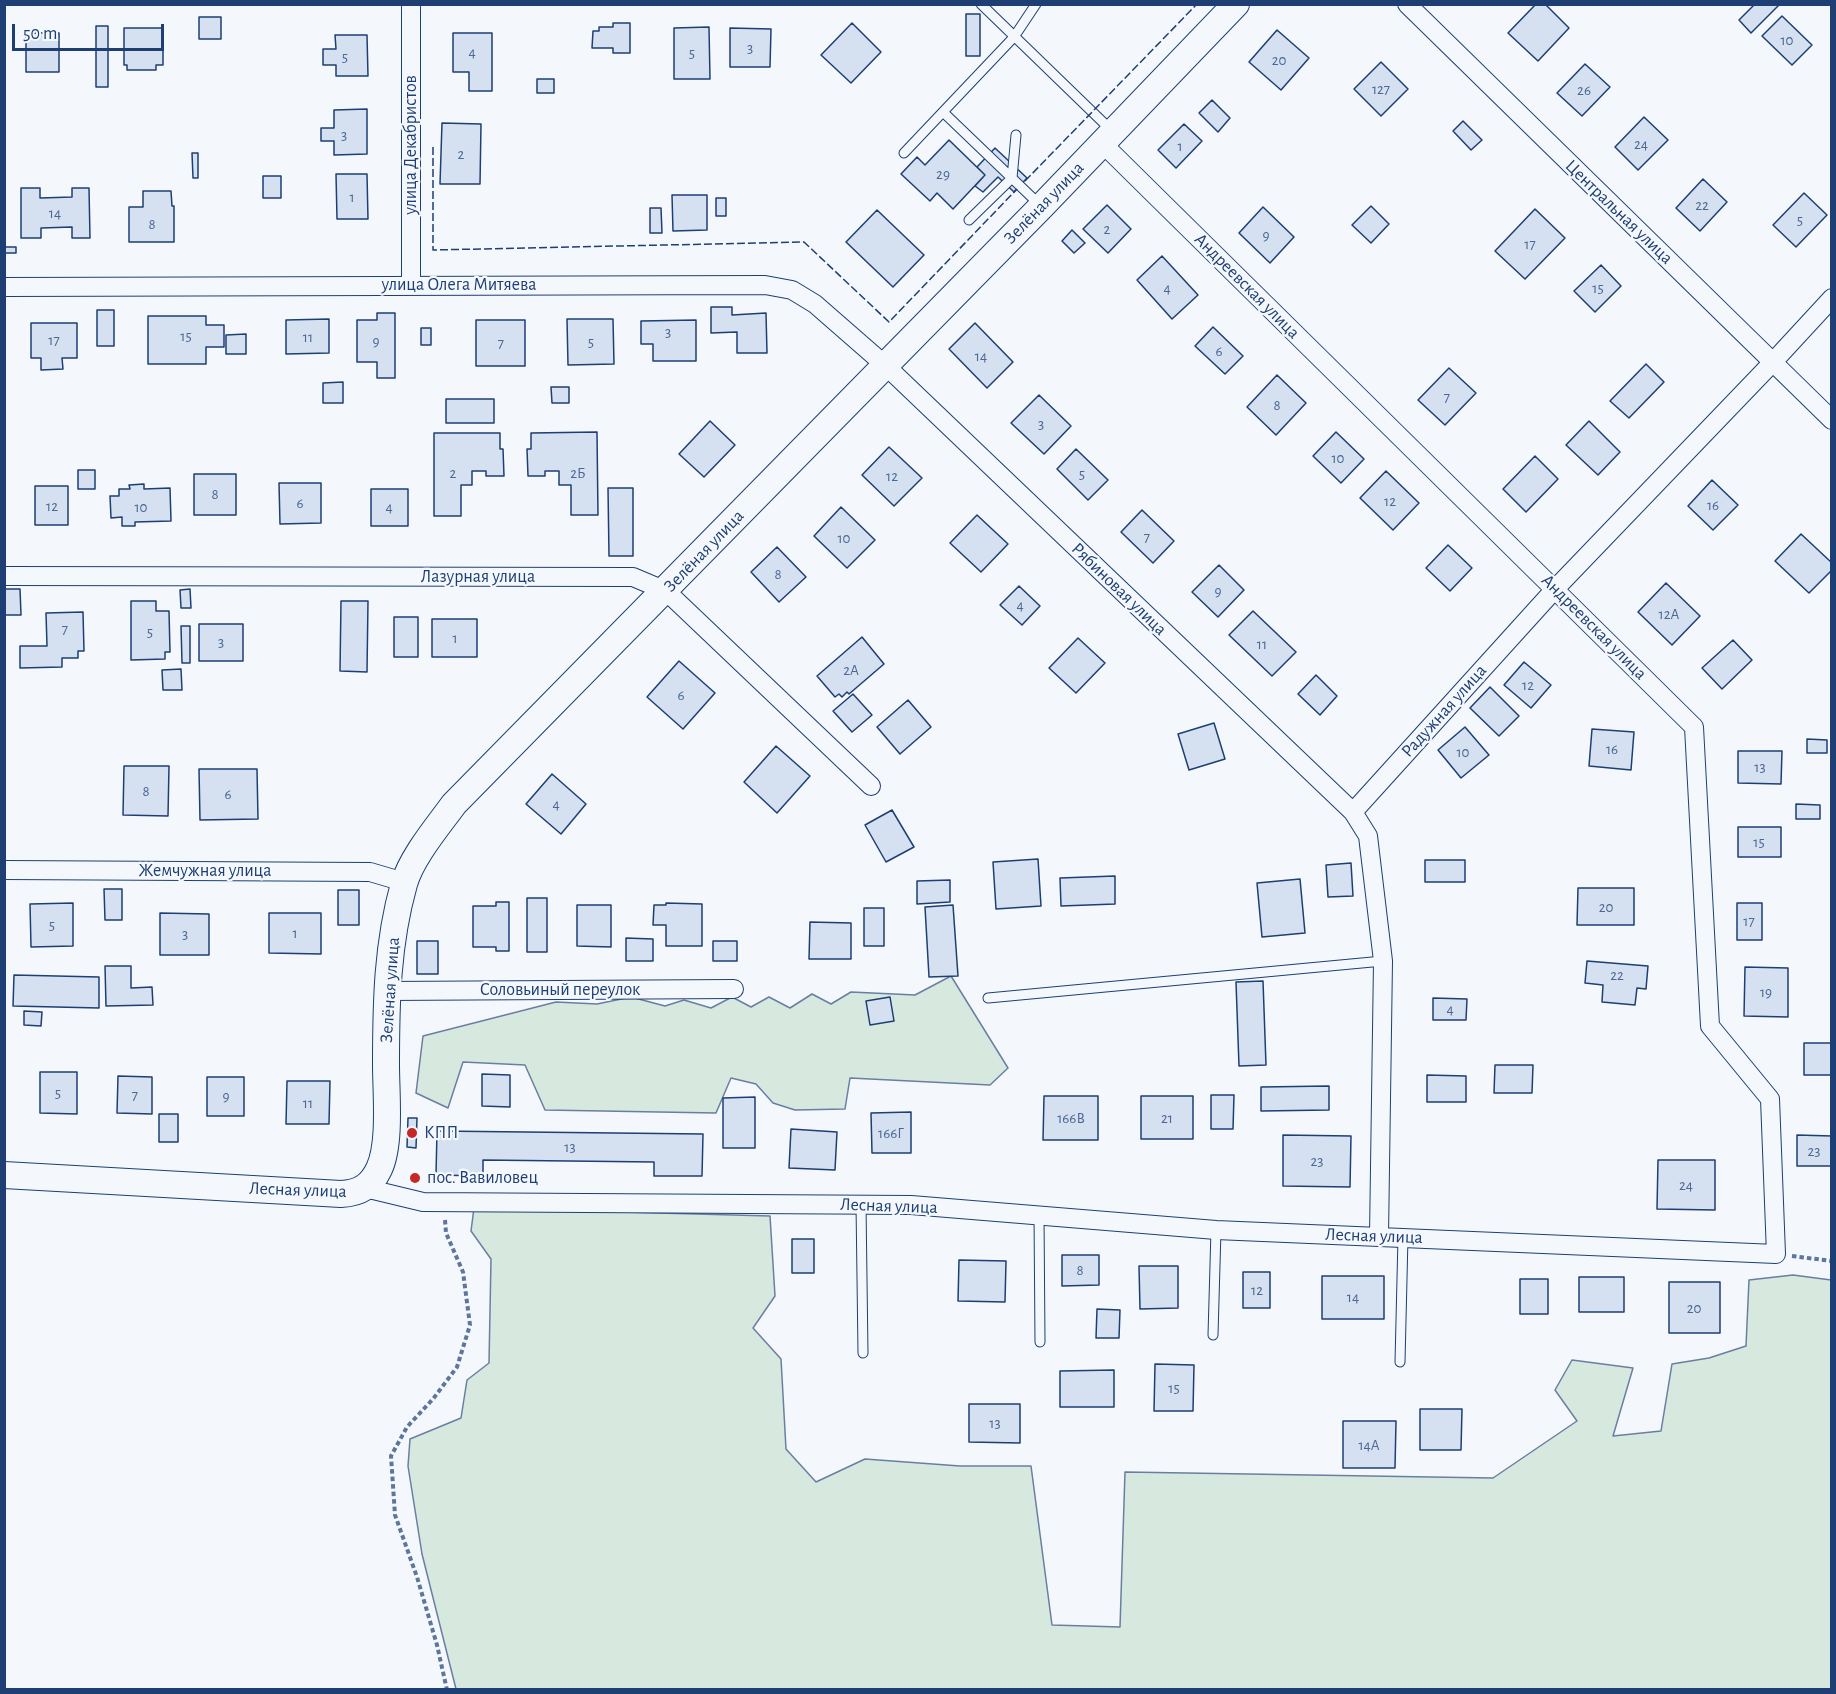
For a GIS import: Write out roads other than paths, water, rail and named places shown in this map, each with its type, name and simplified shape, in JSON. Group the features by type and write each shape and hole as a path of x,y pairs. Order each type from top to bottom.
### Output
{"street":[{"name":"улица Декабристов","path":"411,4 411,285"},
{"name":"Зелёная улица","path":"365,1188 374,1179 380,1167 386,1142 386,991 390,945 404,882 425,843 454,804 886,366 1236,4"},
{"name":"Центральная улица","path":"1407,4 1832,420"},
{"name":"Андреевская улица","path":"1107,137 1694,727 1710,1026 1770,1099 1776,1254"},
{"name":"улица Олега Митяева","path":"4,287 765,285 792,290 815,304 886,366"},
{"name":"Радужная улица","path":"1353,812 1555,589 1773,363 1832,298"},
{"name":"Рябиновая улица","path":"886,366 1353,812"},
{"name":"Лазурная улица","path":"4,576 633,577 666,591 871,786"},
{"path":"1353,812 1368,836 1383,961 1378,1236"},
{"name":"Жемчужная улица","path":"4,870 370,872 404,882"},
{"name":"Соловьиный переулок","path":"386,991 734,989"},
{"name":"Лесная улица","path":"4,1175 341,1194 353,1193 365,1188 423,1202 911,1205 1216,1230 1776,1254"}],"lane":[{"path":"981,4 1107,137"},
{"path":"904,153 1014,37 1036,4"},
{"path":"944,112 1042,206"},
{"path":"969,220 1012,178 1016,135"},
{"path":"988,998 1383,961"},
{"path":"861,1204 863,1353"},
{"path":"1039,1215 1040,1342"},
{"path":"1213,1335 1216,1230"},
{"path":"1400,1362 1403,1237"}],"place":[{"name":"КПП","path":"412,1133"},
{"name":"пос. Вавиловец","path":"415,1178"}]}
